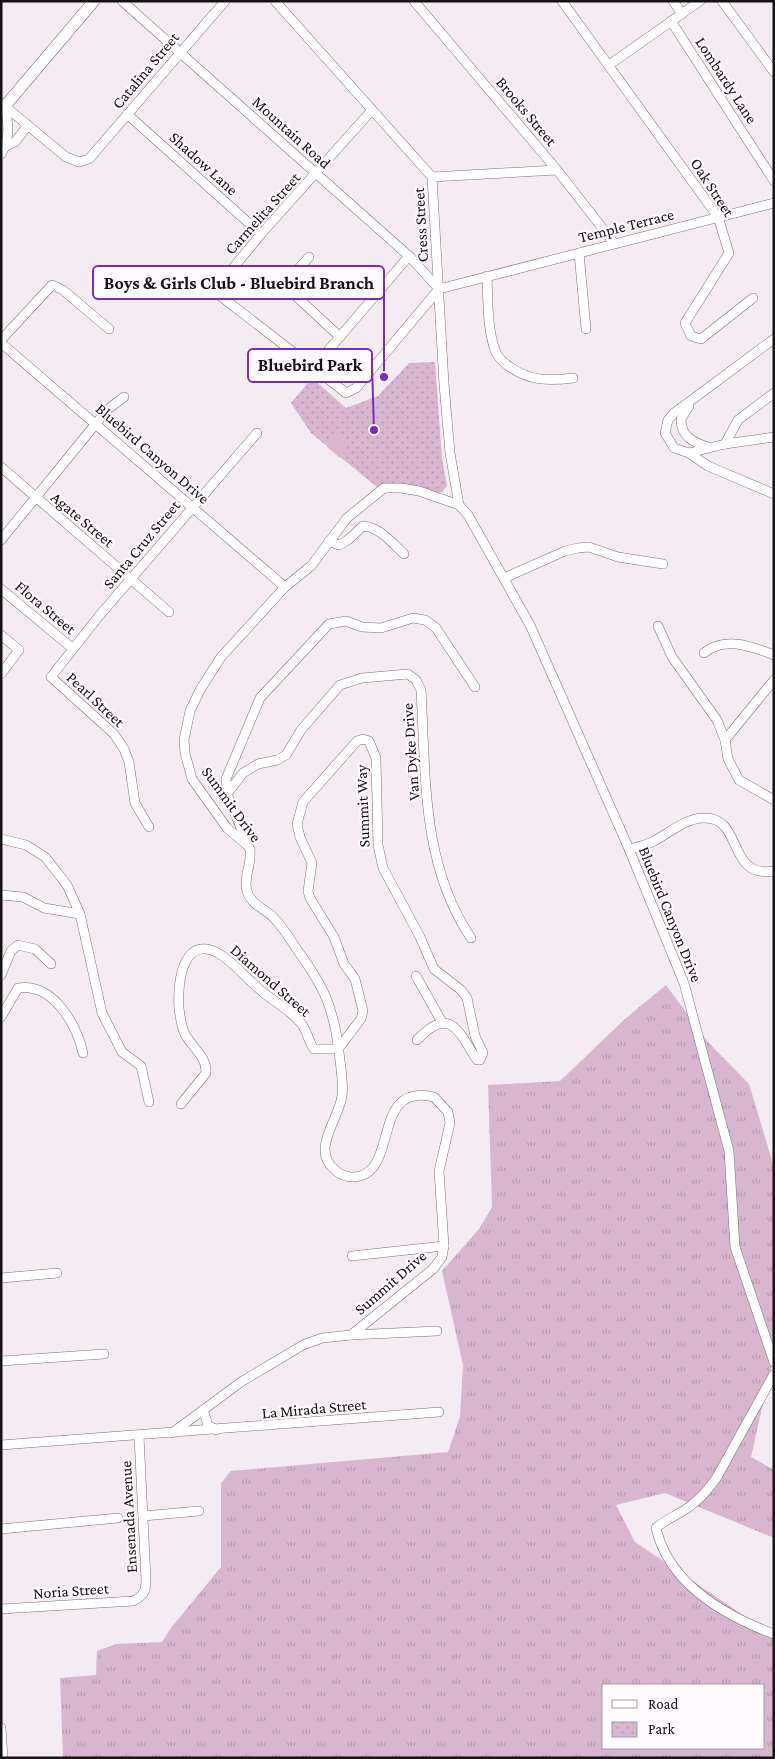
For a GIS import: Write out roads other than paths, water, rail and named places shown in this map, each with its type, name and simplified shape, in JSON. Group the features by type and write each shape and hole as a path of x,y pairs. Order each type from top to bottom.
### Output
{"main road":[{"path":"3,104 94,1"}],"street":[{"name":"Mountain Road","path":"122,1 409,256 439,289"},
{"name":"Catalina Street","path":"28,125 69,159 79,162 89,159 225,1"},
{"name":"Cress Street","path":"275,1 432,177 450,446 459,505"},
{"name":"Brooks Street","path":"414,1 557,170 614,243"},
{"name":"Oak Street","path":"562,1 718,217 729,253 685,323 691,336 701,339 753,298"},
{"path":"673,1 682,14"},
{"path":"609,65 700,1"},
{"path":"722,1 774,72"},
{"name":"Lombardy Lane","path":"671,21 774,181"},
{"path":"3,104 28,125 15,142 4,150"},
{"path":"3,104 9,125 4,150"},
{"name":"Carmelita Street","path":"314,367 214,291 261,234 317,174 372,110"},
{"name":"Shadow Lane","path":"128,114 261,234"},
{"path":"432,177 557,170"},
{"name":"Temple Terrace","path":"439,289 774,203"},
{"path":"579,253 586,329"},
{"path":"409,256 314,367 342,392 348,392 356,388 439,289"},
{"path":"309,257 284,285 340,337"},
{"path":"487,276 491,330 495,352 502,362 525,377 555,380 573,378"},
{"path":"1,342 52,285 63,290 109,329"},
{"path":"774,338 674,413 666,426 666,433 670,444 674,448 689,453 708,466 774,494"},
{"name":"Bluebird Canyon Drive","path":"1,342 285,587"},
{"path":"725,444 738,420 774,393"},
{"path":"1,540 107,410 124,397"},
{"path":"693,400 683,412 681,426 686,437 691,441 709,447"},
{"name":"Santa Cruz Street","path":"51,677 72,648 256,433"},
{"path":"689,453 725,444 774,438"},
{"path":"708,466 706,460 709,447"},
{"name":"Agate Street","path":"1,467 169,612"},
{"name":"Summit Drive","path":"172,1433 242,1382 303,1345 322,1338 351,1335 433,1269 442,1257 444,1246 440,1171 450,1123 448,1112 442,1103 434,1097 411,1096 400,1102 394,1112 373,1168 363,1176 350,1177 338,1173 328,1164 324,1150 343,1093 333,1016 323,987 273,916 253,902 247,893 246,884 251,860 246,845 227,828 192,779 185,753 186,724 200,690 221,657 285,587 311,566 347,518 367,499 384,488 401,488 419,491 459,505"},
{"name":"Bluebird Canyon Drive","path":"459,505 468,515 534,634 629,849 684,983 729,1151 735,1247 774,1362"},
{"path":"329,542 339,544 348,540 363,526 370,526 378,530 404,554"},
{"path":"504,578 565,551 589,547 618,557 663,564"},
{"name":"Flora Street","path":"1,590 72,648"},
{"path":"246,845 227,794 226,779 260,698 319,634 333,622 346,621 362,627 381,628 413,618 426,620 436,628 475,687"},
{"path":"658,626 672,657 717,720 725,740 728,759 739,780 774,800"},
{"path":"1,635 19,650 1,674"},
{"path":"704,653 712,646 738,644 774,655"},
{"name":"Van Dyke Drive","path":"227,794 243,772 258,764 278,760 286,754 301,730 340,685 362,678 408,674 416,680 421,690 432,844 447,892 471,938"},
{"name":"Pearl Street","path":"51,677 114,734 124,749 129,762 135,803 149,827"},
{"path":"725,740 774,680"},
{"name":"Summit Way","path":"338,1049 362,1020 363,1011 355,979 344,964 334,937 310,898 308,891 312,863 300,837 297,824 303,802 357,741 363,739 369,741 376,758 378,845 383,868 420,937 434,969 461,990 467,998 475,1036 483,1053 480,1060 476,1060 462,1033 453,1026 442,1024"},
{"path":"629,849 652,842 690,821 703,818 715,820 725,826 741,859 748,866 755,870 774,870"},
{"path":"1,839 26,845 45,857 67,885 80,914 102,1013 122,1052 141,1066 149,1102"},
{"path":"1,896 23,897 44,908 80,914"},
{"path":"1,975 11,951 18,945 35,949 51,964"},
{"name":"Diamond Street","path":"181,1104 206,1073 205,1060 186,1035 182,1026 178,988 180,972 184,962 199,950 209,951 223,957 264,994 289,1011 301,1022 314,1049 338,1049"},
{"path":"416,976 442,1024 426,1030 417,1040"},
{"path":"1,1017 18,988 36,987 55,1003 72,1022 79,1037 83,1053"},
{"path":"352,1256 444,1246"},
{"path":"1,1278 57,1273"},
{"path":"351,1335 437,1330"},
{"path":"1,1361 104,1354"},
{"path":"774,1374 717,1477 706,1492 689,1507 665,1519 656,1528 660,1548 679,1576 697,1591 741,1621 774,1634"},
{"path":"203,1410 208,1425 216,1430"},
{"name":"La Mirada Street","path":"172,1433 439,1412"},
{"path":"1,1445 172,1433"},
{"name":"Ensenada Avenue","path":"139,1436 146,1580 146,1589 142,1596"},
{"path":"143,1516 199,1511"},
{"path":"1,1529 118,1518"},
{"name":"Noria Street","path":"1,1609 133,1601 142,1596"},
{"path":"1,1728 3,1758"}],"place":[{"name":"Boys & Girls Club - Bluebird Branch","path":"384,377"},
{"name":"Bluebird Park","path":"374,430"}]}
